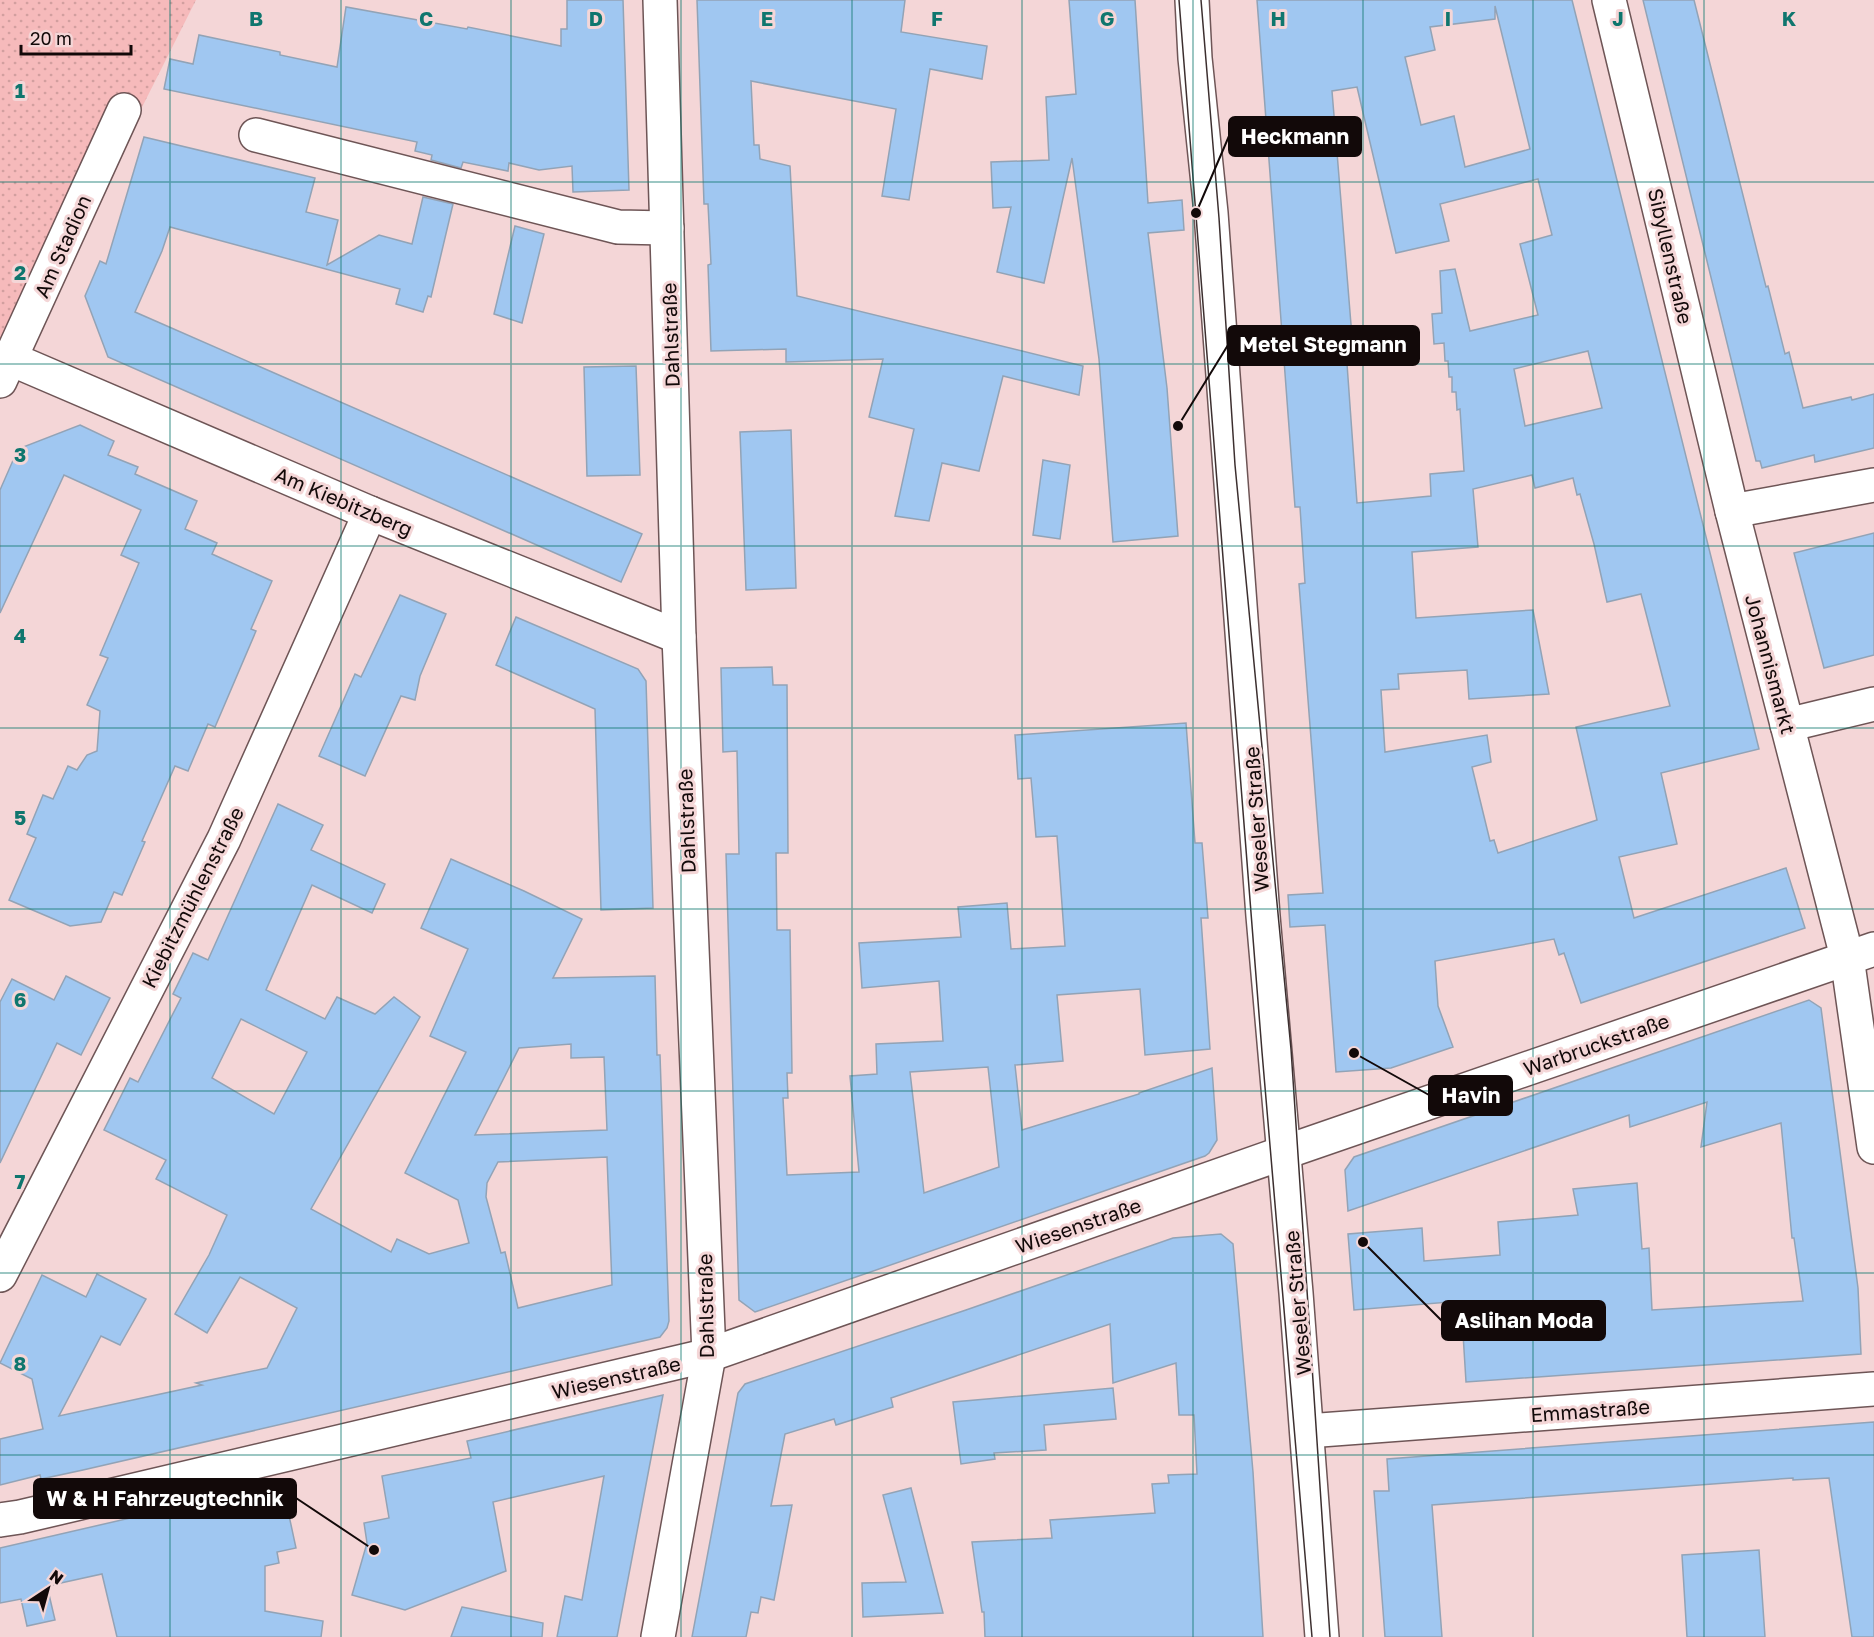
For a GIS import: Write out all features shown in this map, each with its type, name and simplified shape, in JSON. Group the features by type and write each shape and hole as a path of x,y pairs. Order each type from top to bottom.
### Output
{"street":[{"name":"Dahlstraße","path":"658,1637 709,1355 679,638 660,0"},
{"name":"Weseler Straße","path":"1192,0 1195,58 1211,213 1264,927 1307,1431 1322,1637"},
{"name":"Sibyllenstraße","path":"1610,0 1732,511"},
{"name":"Am Stadion","path":"5,370 124,110"},
{"path":"256,135 618,227 667,228"},
{"name":"Am Kiebitzberg","path":"5,370 370,513 679,638"},
{"path":"1732,511 1874,485"},
{"name":"Johannismarkt","path":"1732,511 1787,725 1861,953 1874,1147"},
{"name":"Kiebitzmühlenstraße","path":"0,1275 224,839 370,513"},
{"path":"1787,725 1874,704"},
{"name":"Warbruckstraße","path":"1284,1153 1861,953"},
{"name":"Wiesenstraße","path":"0,1520 44,1512 709,1355 1284,1153"},
{"name":"Emmastraße","path":"1307,1431 1874,1389"}],"shaded area":[{"path":"0,0 196,0 0,389"}],"building":[{"path":"567,0 623,0 629,190 573,192 572,166 539,170 509,163 508,171 463,162 461,168 431,160 432,155 415,151 417,142 164,89 170,59 193,64 199,35 337,67 346,7 467,29 468,27 561,46 561,29 567,29"},
{"path":"697,0 905,0 901,32 987,46 982,79 930,69 909,200 882,196 896,109 751,81 754,145 759,145 760,159 790,166 797,296 1083,366 1079,395 1003,376 979,471 942,463 929,521 895,516 914,429 869,417 883,359 786,362 786,349 711,351 708,265 711,264 708,204 704,204"},
{"path":"1069,0 1135,0 1148,203 1182,200 1184,230 1148,233 1167,388 1178,536 1113,542 1099,359 1072,158 1044,283 997,272 1011,207 993,208 991,162 1049,160 1046,97 1076,94"},
{"path":"1257,0 1572,0 1759,749 1661,773 1677,844 1619,857 1634,918 1786,868 1805,928 1581,1003 1564,953 1559,955 1554,939 1435,961 1438,1006 1453,1047 1391,1068 1336,1072 1325,925 1290,927 1288,895 1323,893 1299,584 1305,583 1300,507 1295,507","holes":["1495,6 1530,149 1465,167 1454,116 1421,125 1405,57 1435,50 1430,27 1495,19","1357,87 1396,253 1449,241 1440,204 1538,179 1552,235 1520,244 1538,315 1470,331 1455,269 1440,271 1442,313 1432,314 1434,344 1444,343 1445,361 1448,361 1449,377 1452,377 1452,392 1456,392 1457,410 1460,409 1464,471 1430,474 1431,496 1357,503 1346,350 1353,349 1332,91","1588,351 1602,408 1525,426 1514,369","1532,475 1535,488 1573,478 1577,495 1580,494 1594,544 1607,602 1641,594 1670,706 1576,727 1597,820 1498,853 1494,840 1490,841 1472,767 1491,762 1487,735 1385,752 1381,690 1399,689 1398,674 1467,670 1469,699 1549,694 1533,610 1416,618 1412,552 1478,547 1473,489"]},
{"path":"1643,0 1694,0 1766,287 1768,286 1785,354 1789,352 1803,408 1874,394 1874,448 1815,462 1814,455 1762,468 1760,461 1756,461"},
{"path":"144,137 315,178 306,212 338,220 327,265 379,235 412,244 423,197 453,204 431,297 428,296 423,312 396,304 400,289 170,227 135,312 642,534 621,582 108,357 85,296 100,261 106,264"},
{"path":"515,226 544,234 522,323 494,314"},
{"path":"636,366 640,475 587,476 584,367"},
{"path":"80,425 114,441 108,455 138,467 135,474 197,501 185,529 217,543 212,554 272,581 251,629 256,631 215,727 208,724 188,771 175,766 142,841 145,842 122,895 114,892 101,922 70,926 9,900 36,838 27,834 43,795 53,799 68,766 77,770 87,755 97,751 100,711 87,705 108,658 100,655 139,563 121,555 141,510 64,475 0,613 0,490 18,449"},
{"path":"791,430 796,588 746,590 740,432"},
{"path":"1043,460 1070,465 1060,539 1033,535"},
{"path":"1874,533 1874,655 1824,668 1794,553"},
{"path":"400,595 446,614 420,676 415,700 401,696 365,776 319,756 355,674 361,677"},
{"path":"516,617 638,669 646,681 653,908 601,910 595,709 496,665"},
{"path":"772,667 773,685 787,685 788,853 776,853 777,930 790,930 792,1073 787,1073 788,1098 783,1098 787,1175 859,1172 850,1076 877,1074 876,1044 943,1041 939,981 862,988 859,943 961,937 958,907 1007,903 1011,949 1065,946 1057,836 1036,837 1031,778 1018,779 1015,735 1186,723 1195,843 1202,843 1208,918 1201,918 1210,1049 1145,1055 1140,989 1057,995 1063,1061 1015,1065 1022,1130 1139,1094 1212,1068 1217,1140 1209,1153 755,1312 739,1300 726,854 739,854 737,751 723,752 721,668","holes":["988,1067 999,1167 924,1193 910,1072"]},
{"path":"278,804 323,825 311,850 385,884 372,913 312,885 266,990 325,1019 337,997 375,1014 394,997 420,1017 311,1209 391,1252 397,1239 429,1254 469,1243 458,1200 405,1173 466,1052 430,1036 468,949 421,928 451,859 582,919 553,978 655,976 669,1321 660,1337 83,1470 41,1479 40,1475 0,1485 0,1439 43,1429 32,1379 0,1363 42,1275 86,1297 97,1274 146,1299 120,1345 101,1336 59,1416 202,1385 196,1383 267,1368 297,1308 240,1277 207,1333 175,1314 209,1255 227,1215 156,1179 166,1160 104,1130 130,1078 138,1082 181,998 173,994 193,953 208,960","holes":["241,1019 307,1052 274,1114 212,1078","571,1044 571,1058 604,1057 607,1130 475,1135 519,1048","607,1157 612,1285 518,1308 505,1252 501,1253 486,1197 487,1183 498,1162"]},
{"path":"66,976 110,998 81,1055 57,1043 0,1163 0,1002 12,979 54,1000"},
{"path":"1809,1000 1821,1008 1858,1288 1861,1354 1466,1382 1461,1301 1354,1310 1348,1234 1422,1228 1424,1261 1500,1255 1498,1222 1578,1215 1573,1189 1637,1183 1642,1249 1649,1248 1652,1310 1803,1301 1794,1238 1792,1238 1781,1123 1701,1147 1707,1102 1630,1127 1629,1115 1348,1211 1345,1170 1354,1157"},
{"path":"1221,1234 1233,1244 1253,1472 1263,1637 985,1637 984,1612 982,1612 972,1542 1052,1538 1050,1520 1155,1513 1152,1484 1169,1483 1168,1475 1197,1474 1194,1415 1179,1415 1176,1363 1113,1383 1110,1324 891,1398 893,1407 836,1425 834,1419 785,1434 771,1506 792,1505 774,1600 761,1597 758,1613 751,1612 746,1637 692,1637 738,1393 745,1384 1173,1238"},
{"path":"1113,1388 1116,1419 1044,1425 1046,1450 994,1453 995,1459 961,1464 953,1402"},
{"path":"663,1395 617,1637 557,1637 565,1596 582,1600 604,1476 493,1502 506,1571 405,1610 352,1595 367,1543 364,1523 389,1518 382,1476 471,1458 467,1441"},
{"path":"1874,1422 1874,1637 1852,1637 1829,1478 1793,1480 1793,1478 1432,1505 1442,1637 1385,1637 1374,1491 1389,1491 1387,1459"},
{"path":"282,1483 296,1548 277,1552 279,1563 265,1566 265,1611 323,1621 321,1637 117,1637 102,1574 47,1586 55,1620 27,1626 21,1599 0,1603 0,1548"},
{"path":"911,1488 943,1613 863,1617 862,1583 906,1582 883,1495"},
{"path":"1759,1550 1765,1637 1687,1637 1682,1555"},
{"path":"462,1607 543,1623 542,1637 451,1637"}],"tram line":[{"path":"1179,0 1262,1052 1312,1637"},
{"path":"1201,0 1219,218 1235,465 1291,1049 1330,1637"}],"place":[{"name":"Heckmann","path":"1196,213"},
{"name":"Metel Stegmann","path":"1178,426"},
{"name":"Havin","path":"1354,1053"},
{"name":"Aslihan Moda","path":"1363,1242"},
{"name":"W & H Fahrzeugtechnik","path":"374,1550"}]}
